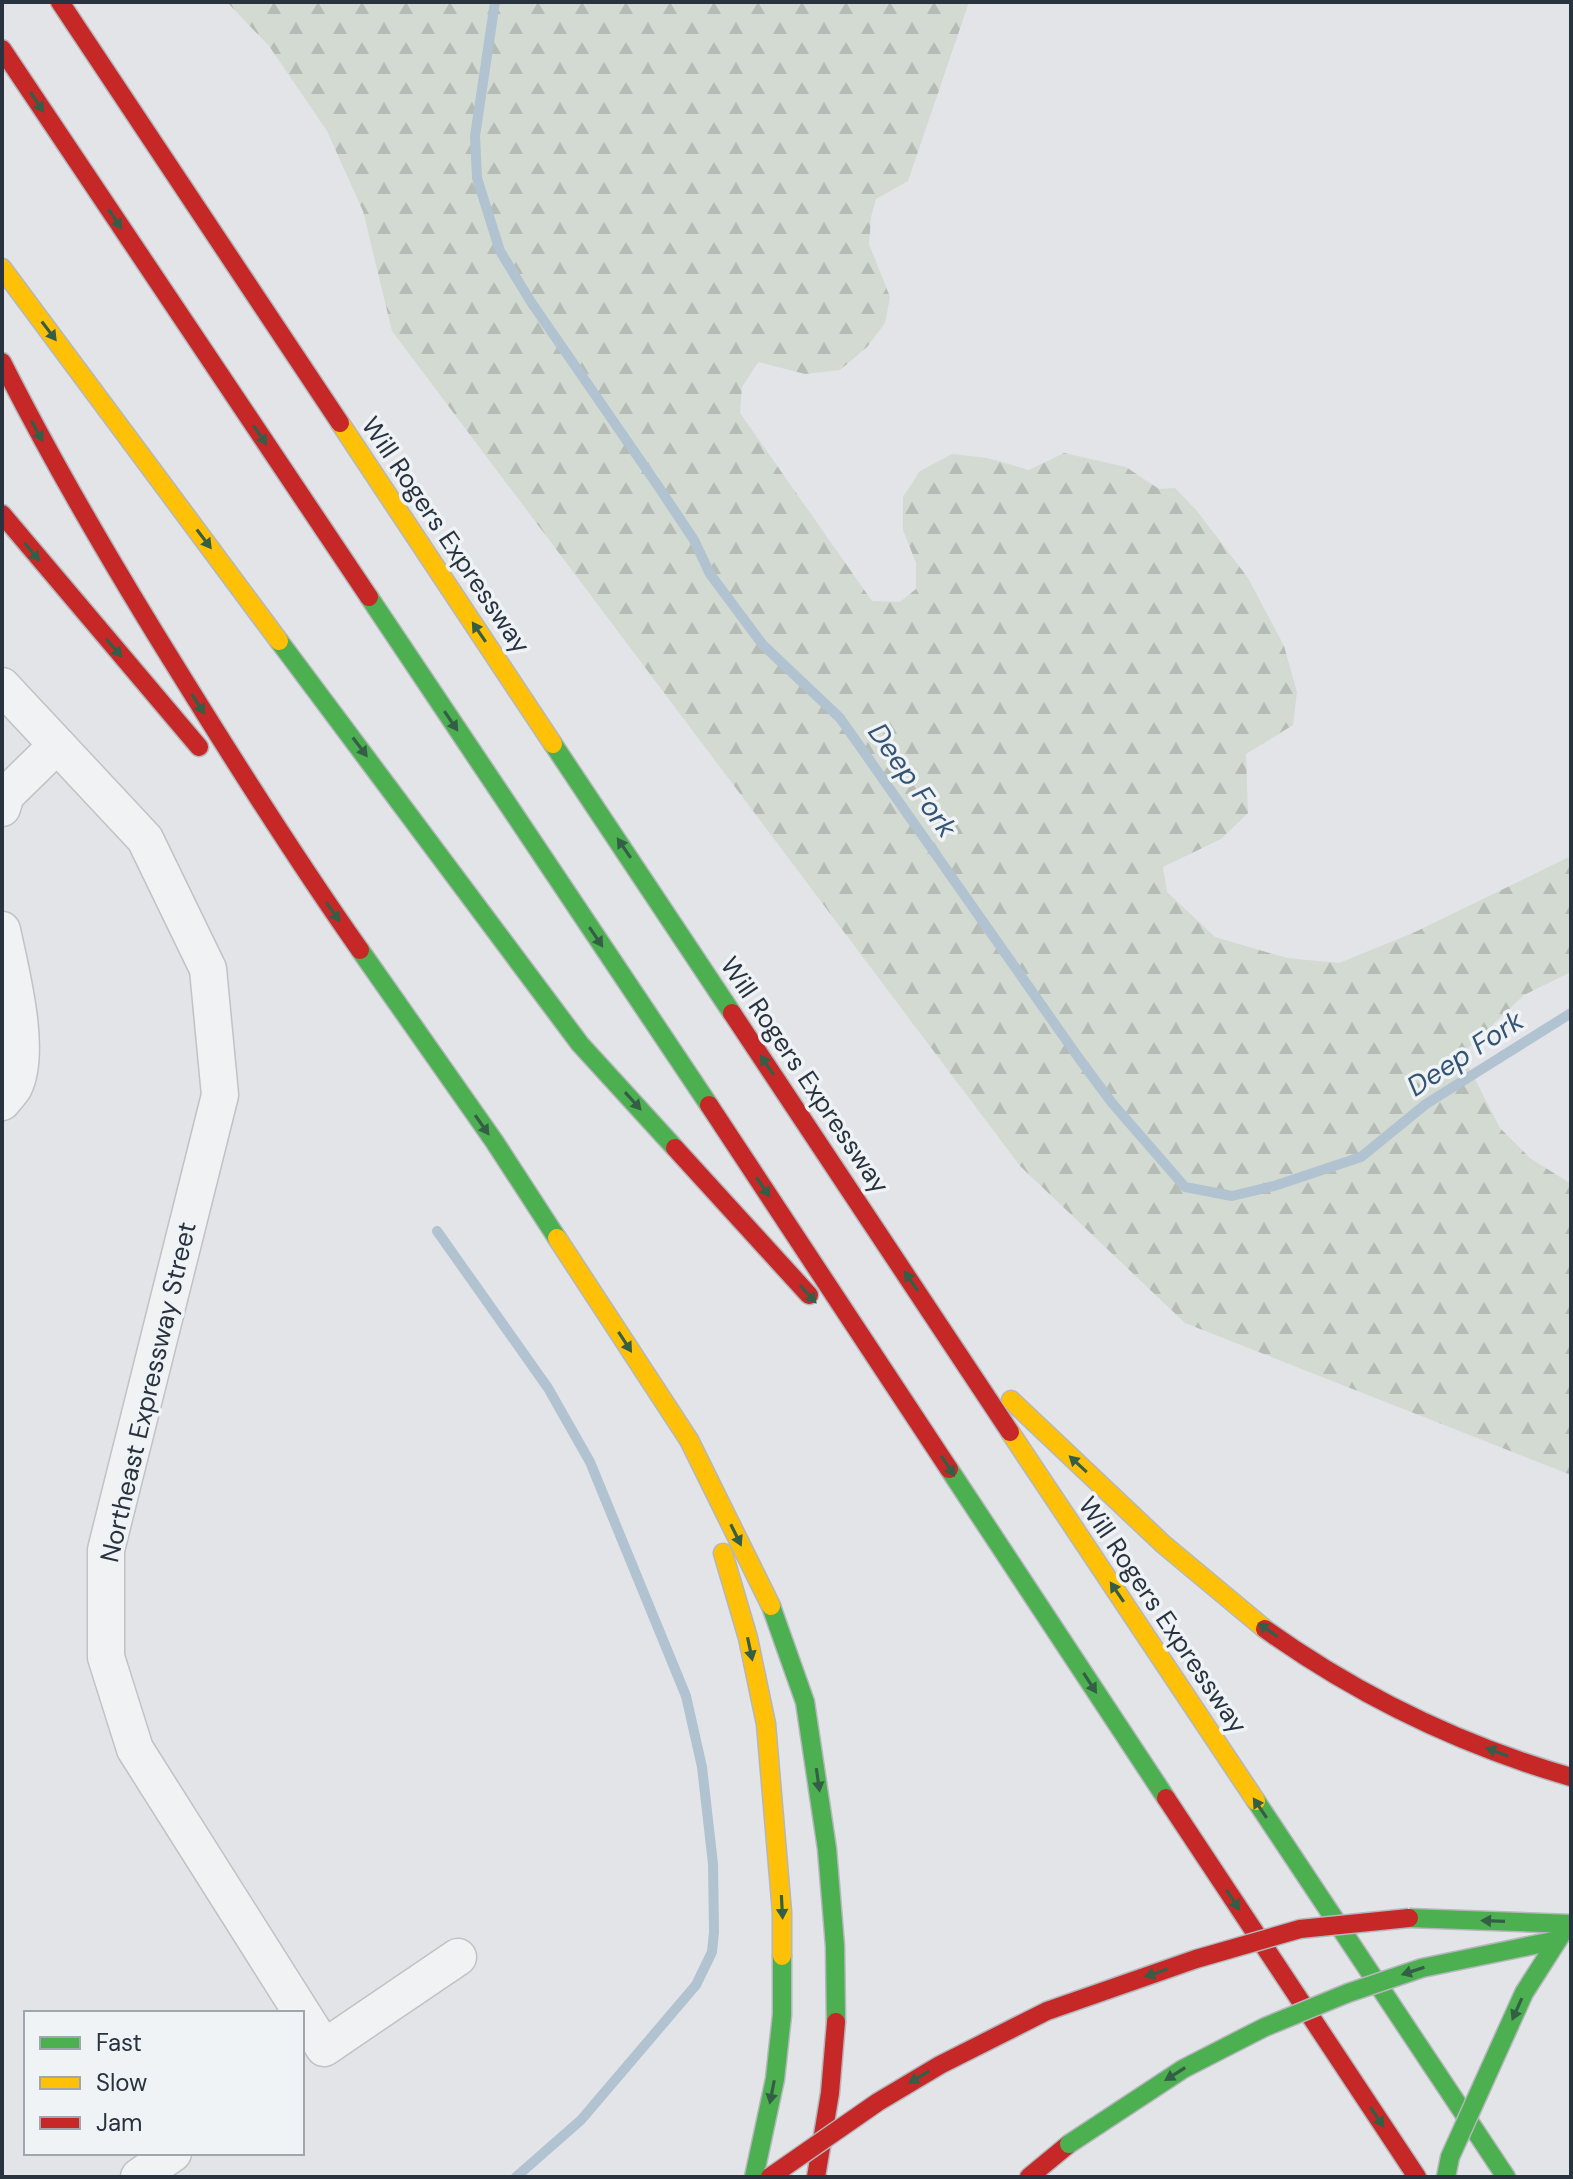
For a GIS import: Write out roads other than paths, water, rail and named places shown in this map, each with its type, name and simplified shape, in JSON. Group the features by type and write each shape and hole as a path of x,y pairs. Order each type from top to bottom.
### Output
{"highway":[{"name":"Will Rogers Expressway","path":"60,2 1506,2177"},
{"path":"2,49 905,1400 1417,2177"},
{"path":"2,268 580,1044 905,1400"},
{"path":"2,362 39,436 113,566 288,848 494,1141 689,1440 769,1601 805,1702 827,1849 836,2019 830,2093 816,2177"},
{"path":"2,514 63,589 288,848"},
{"path":"954,1346 1135,1518 1261,1626 1335,1675 1406,1713 1471,1742 1571,1777"},
{"path":"689,1440 748,1638 766,1724 775,1815 782,1912 782,2015 775,2079 754,2177"},
{"path":"770,2177 878,2102 940,2065 1047,2011 1196,1959 1300,1929 1396,1917 1571,1921"},
{"path":"1446,2177 1450,2157 1524,1993 1571,1921"},
{"path":"1029,2177 1069,2144 1183,2069 1265,2027 1334,1998 1422,1968 1571,1938"}],"street":[{"name":"Northeast Expressway Street","path":"2,686 145,839 208,969 220,1095 106,1550 106,1657 135,1749 287,2011"},
{"path":"2,808 6,795 57,745"},
{"path":"2,930 18,1007 20,1060 14,1087 2,1102"},
{"name":"Northeast Expressway Street","path":"313,2055 458,1957"},
{"path":"139,2177 170,2155"}],"waterway":[{"name":"Deep Fork","path":"495,2 475,136 477,178 500,251 531,302 694,540 710,574 763,645 840,718 1078,1057 1112,1103 1185,1187 1232,1196 1274,1186 1361,1157 1426,1104 1571,1013"},
{"path":"437,1231 548,1388 590,1462 686,1696 702,1767 713,1864 712,1952 696,1985 581,2120 516,2177"}]}
